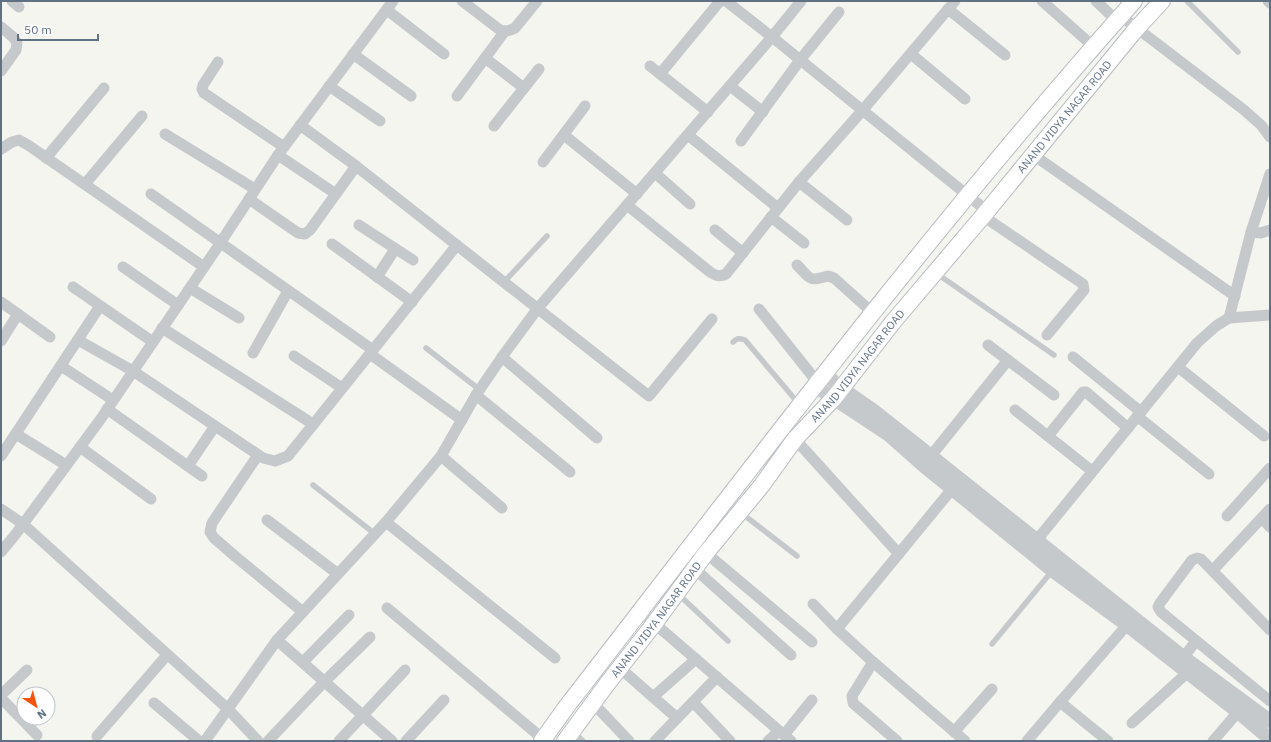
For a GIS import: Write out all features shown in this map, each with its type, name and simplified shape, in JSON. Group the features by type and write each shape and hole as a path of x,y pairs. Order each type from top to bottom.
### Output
{"main road":[{"name":"ANAND VIDYA NAGAR ROAD","path":"543,740 567,706 873,313 967,196 1134,1"},
{"name":"ANAND VIDYA NAGAR ROAD","path":"574,738 593,704 706,553 762,485 796,439 838,393 893,322 1137,28 1162,1"}],"street":[{"path":"464,1 500,30 510,31 515,28 537,1"},
{"path":"660,74 720,1"},
{"path":"726,1 967,196 985,213 1083,284 1084,290 1047,335"},
{"path":"204,741 277,640 386,522 441,456 478,393 538,308 708,112 801,1"},
{"path":"1042,1 1094,47"},
{"path":"1096,1 1119,18 1137,28 1244,110 1270,137"},
{"path":"1,552 110,404 190,288 281,151 390,5 444,54"},
{"path":"627,205 710,272 716,276 722,276 726,274 799,182 862,111 952,5 1005,55"},
{"path":"741,141 800,60 839,12"},
{"path":"1,27 13,37 17,43 16,50 1,71"},
{"path":"457,96 505,31"},
{"path":"353,54 411,96"},
{"path":"911,54 965,99"},
{"path":"485,58 524,88"},
{"path":"218,62 203,85 202,89 204,93 336,194"},
{"path":"650,66 708,112"},
{"path":"494,126 539,69"},
{"path":"329,86 380,121"},
{"path":"730,86 763,112"},
{"path":"46,158 104,88"},
{"path":"543,162 585,106"},
{"path":"85,184 142,116"},
{"path":"300,125 356,166 649,396 712,319"},
{"path":"165,134 255,189"},
{"path":"564,135 637,194"},
{"path":"688,135 778,208"},
{"path":"1,150 12,142 19,140 28,145 204,267"},
{"path":"1032,154 1235,296"},
{"path":"249,199 298,233 305,234 310,230 356,166"},
{"path":"655,173 690,204"},
{"path":"1229,318 1251,232 1270,174"},
{"path":"799,182 847,220"},
{"path":"151,194 288,291 462,420"},
{"path":"770,218 804,243"},
{"path":"359,225 413,260"},
{"path":"714,230 743,253"},
{"path":"1251,232 1261,233 1270,230"},
{"path":"332,244 412,302"},
{"path":"78,340 133,371 262,458 275,461 288,456 457,245"},
{"path":"377,277 395,248"},
{"path":"797,265 810,278 816,280 828,276 834,278 873,313"},
{"path":"123,267 178,305"},
{"path":"73,287 153,342"},
{"path":"190,288 239,318"},
{"path":"253,353 288,291"},
{"path":"1,302 50,337"},
{"path":"1,456 100,306"},
{"path":"759,310 819,381 838,393 874,411 927,461 1032,546 1269,731"},
{"path":"1,341 18,314"},
{"path":"1032,546 1197,343 1216,326 1229,318 1270,315"},
{"path":"162,328 313,424"},
{"path":"988,345 1054,395"},
{"path":"294,356 342,388"},
{"path":"502,357 598,438"},
{"path":"1073,357 1209,474"},
{"path":"927,461 1008,360"},
{"path":"61,366 202,476"},
{"path":"1178,367 1264,436"},
{"path":"1048,436 1083,392 1086,392 1128,428"},
{"path":"478,393 570,472"},
{"path":"1015,410 1092,471"},
{"path":"188,466 215,426"},
{"path":"16,434 66,465"},
{"path":"796,439 899,554"},
{"path":"80,446 151,499"},
{"path":"258,455 212,523 210,532 214,538 236,557 303,612"},
{"path":"441,456 502,508"},
{"path":"927,461 952,489 1032,546 1052,570 1127,626 1183,665 1238,712 1269,731"},
{"path":"1227,516 1270,468"},
{"path":"837,629 952,489"},
{"path":"1,509 23,524 228,709 258,741"},
{"path":"1213,570 1270,509"},
{"path":"1262,518 1270,527"},
{"path":"267,520 338,574"},
{"path":"386,522 554,658"},
{"path":"706,553 812,642"},
{"path":"1270,630 1213,570 1201,559 1197,558 1192,560 1158,607 1161,612 1270,702"},
{"path":"695,569 791,655"},
{"path":"813,604 872,662 963,740"},
{"path":"387,608 543,740"},
{"path":"640,612 785,736"},
{"path":"303,662 349,615"},
{"path":"1027,741 1127,626"},
{"path":"268,741 324,682 370,637"},
{"path":"277,640 392,741"},
{"path":"1132,722 1183,665 1196,641"},
{"path":"97,736 167,655"},
{"path":"653,697 696,659"},
{"path":"872,662 852,696 853,702 896,741"},
{"path":"620,668 677,718"},
{"path":"1,695 27,670"},
{"path":"339,741 405,670"},
{"path":"660,739 677,718 717,677"},
{"path":"954,732 992,689"},
{"path":"1,698 37,734"},
{"path":"406,741 444,700"},
{"path":"768,741 785,736 812,700"},
{"path":"693,702 730,741"},
{"path":"1060,702 1108,741"},
{"path":"154,703 199,741"},
{"path":"593,704 629,741"},
{"path":"1213,741 1238,712"}],"lane":[{"path":"1187,1 1238,52"},
{"path":"504,282 547,236"},
{"path":"935,272 1054,355"},
{"path":"733,342 737,338 744,340 800,406"},
{"path":"426,348 478,393"},
{"path":"313,485 375,534"},
{"path":"740,512 796,556"},
{"path":"992,644 1052,570"},
{"path":"677,593 728,641"}]}
